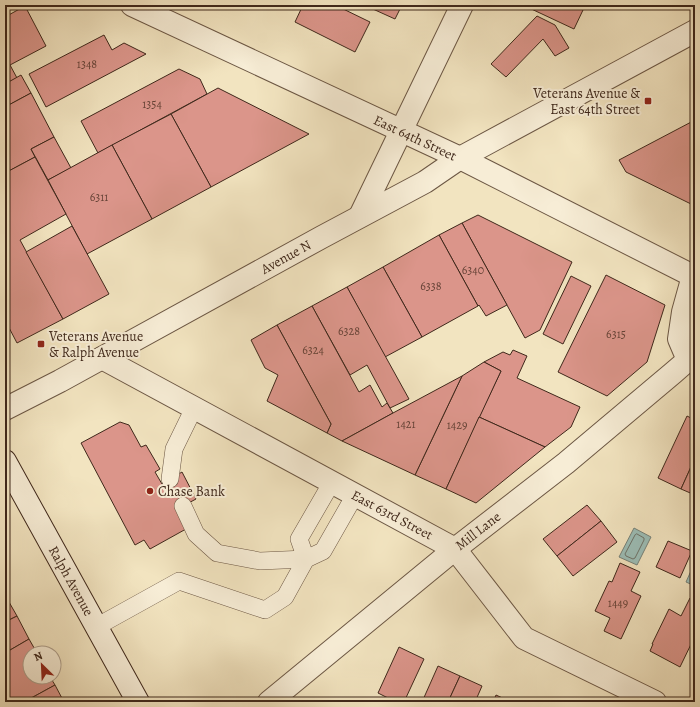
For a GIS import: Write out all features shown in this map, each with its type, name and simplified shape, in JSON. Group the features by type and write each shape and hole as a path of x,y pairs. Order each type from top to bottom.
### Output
{"street":[{"name":"East 64th Street","path":"132,5 460,158 694,278"},
{"path":"360,216 462,5"},
{"name":"Avenue N","path":"5,409 60,381 360,216 425,182 460,158 695,31"},
{"name":"Mill Lane","path":"269,702 455,549 566,464 673,374 693,360 679,339 683,312 694,278"},
{"name":"East 63rd Street","path":"102,358 455,549 524,638 655,702"},
{"name":"Ralph Avenue","path":"5,461 138,702"}],"lane":[{"path":"170,479 174,449 194,408"},
{"path":"96,627 179,581 264,610 285,597 306,559 299,539 332,482"},
{"path":"183,506 196,534 217,552 260,561 306,559 323,551 355,495"}],"water":[{"path":"634,528 651,537 637,565 619,557"},
{"path":"695,562 695,586 686,582"}],"building":[{"path":"303,5 335,5 370,22 355,52 295,22"},
{"path":"364,5 402,5 395,19"},
{"path":"573,5 583,10 574,29 525,6"},
{"path":"25,6 46,46 10,65 17,78 5,84 5,17"},
{"path":"537,16 555,25 569,48 555,56 543,39 506,77 491,64"},
{"path":"104,35 112,50 124,43 146,54 46,107 29,74"},
{"path":"179,69 200,79 207,94 98,153 81,121"},
{"path":"21,75 31,93 5,107 5,84"},
{"path":"218,88 309,134 211,187 171,114"},
{"path":"31,93 54,137 31,149 35,157 5,173 5,107"},
{"path":"171,114 211,187 152,219 112,145"},
{"path":"695,120 695,202 691,204 626,172 619,160"},
{"path":"54,137 71,168 48,180 31,149"},
{"path":"112,145 152,219 87,254 48,180"},
{"path":"35,157 66,214 20,240 63,319 17,343 5,320 5,173"},
{"path":"478,215 572,262 540,330 525,338 462,223"},
{"path":"462,223 507,305 486,316 479,305 478,306 439,235"},
{"path":"72,226 109,294 63,319 26,252"},
{"path":"439,235 478,306 422,337 383,267"},
{"path":"383,267 422,337 385,357 347,287"},
{"path":"606,275 665,305 647,362 607,396 558,372"},
{"path":"571,276 591,286 563,344 543,334"},
{"path":"347,287 409,399 390,408 367,365 350,375 312,306"},
{"path":"312,306 359,392 370,385 382,407 387,403 393,413 342,441 327,433 331,424 277,325"},
{"path":"277,325 331,424 327,433 267,401 278,375 265,368 251,340"},
{"path":"513,350 527,356 517,378 580,407 571,427 545,447 479,417 501,371 484,362 503,352 510,355"},
{"path":"484,362 501,371 446,489 415,475 462,376"},
{"path":"462,376 415,475 342,441 393,413"},
{"path":"687,416 695,420 695,458 681,489 658,478"},
{"path":"479,417 545,447 476,503 446,489"},
{"name":"Chase Bank","path":"120,422 129,425 141,447 146,445 160,469 155,472 162,484 182,472 196,499 183,506 186,529 150,549 144,540 135,545 81,443"},
{"path":"695,458 695,495 681,489"},
{"path":"587,505 601,521 557,556 543,539"},
{"path":"601,521 617,542 573,576 557,556"},
{"path":"668,541 692,551 680,578 656,567"},
{"path":"620,563 640,572 631,591 641,596 621,639 604,631 610,618 595,611 609,581 612,582"},
{"path":"5,595 17,616 5,622"},
{"path":"690,598 695,600 695,636 680,667 650,651 669,609 681,616"},
{"path":"17,616 29,639 5,653 5,622"},
{"path":"29,639 32,645 22,645 22,685 55,685 24,702 5,702 5,653"},
{"path":"399,647 424,659 404,702 396,702 378,693"},
{"path":"438,666 460,676 448,702 422,702"},
{"path":"460,676 482,686 475,702 448,702"},
{"path":"55,685 64,702 24,702"},
{"path":"496,695 509,701 509,702 493,702"}],"place":[{"name":"Veterans Avenue & East 64th Street","path":"648,101"},
{"name":"Veterans Avenue & Ralph Avenue","path":"41,344"},
{"name":"Chase Bank","path":"150,491"}]}
